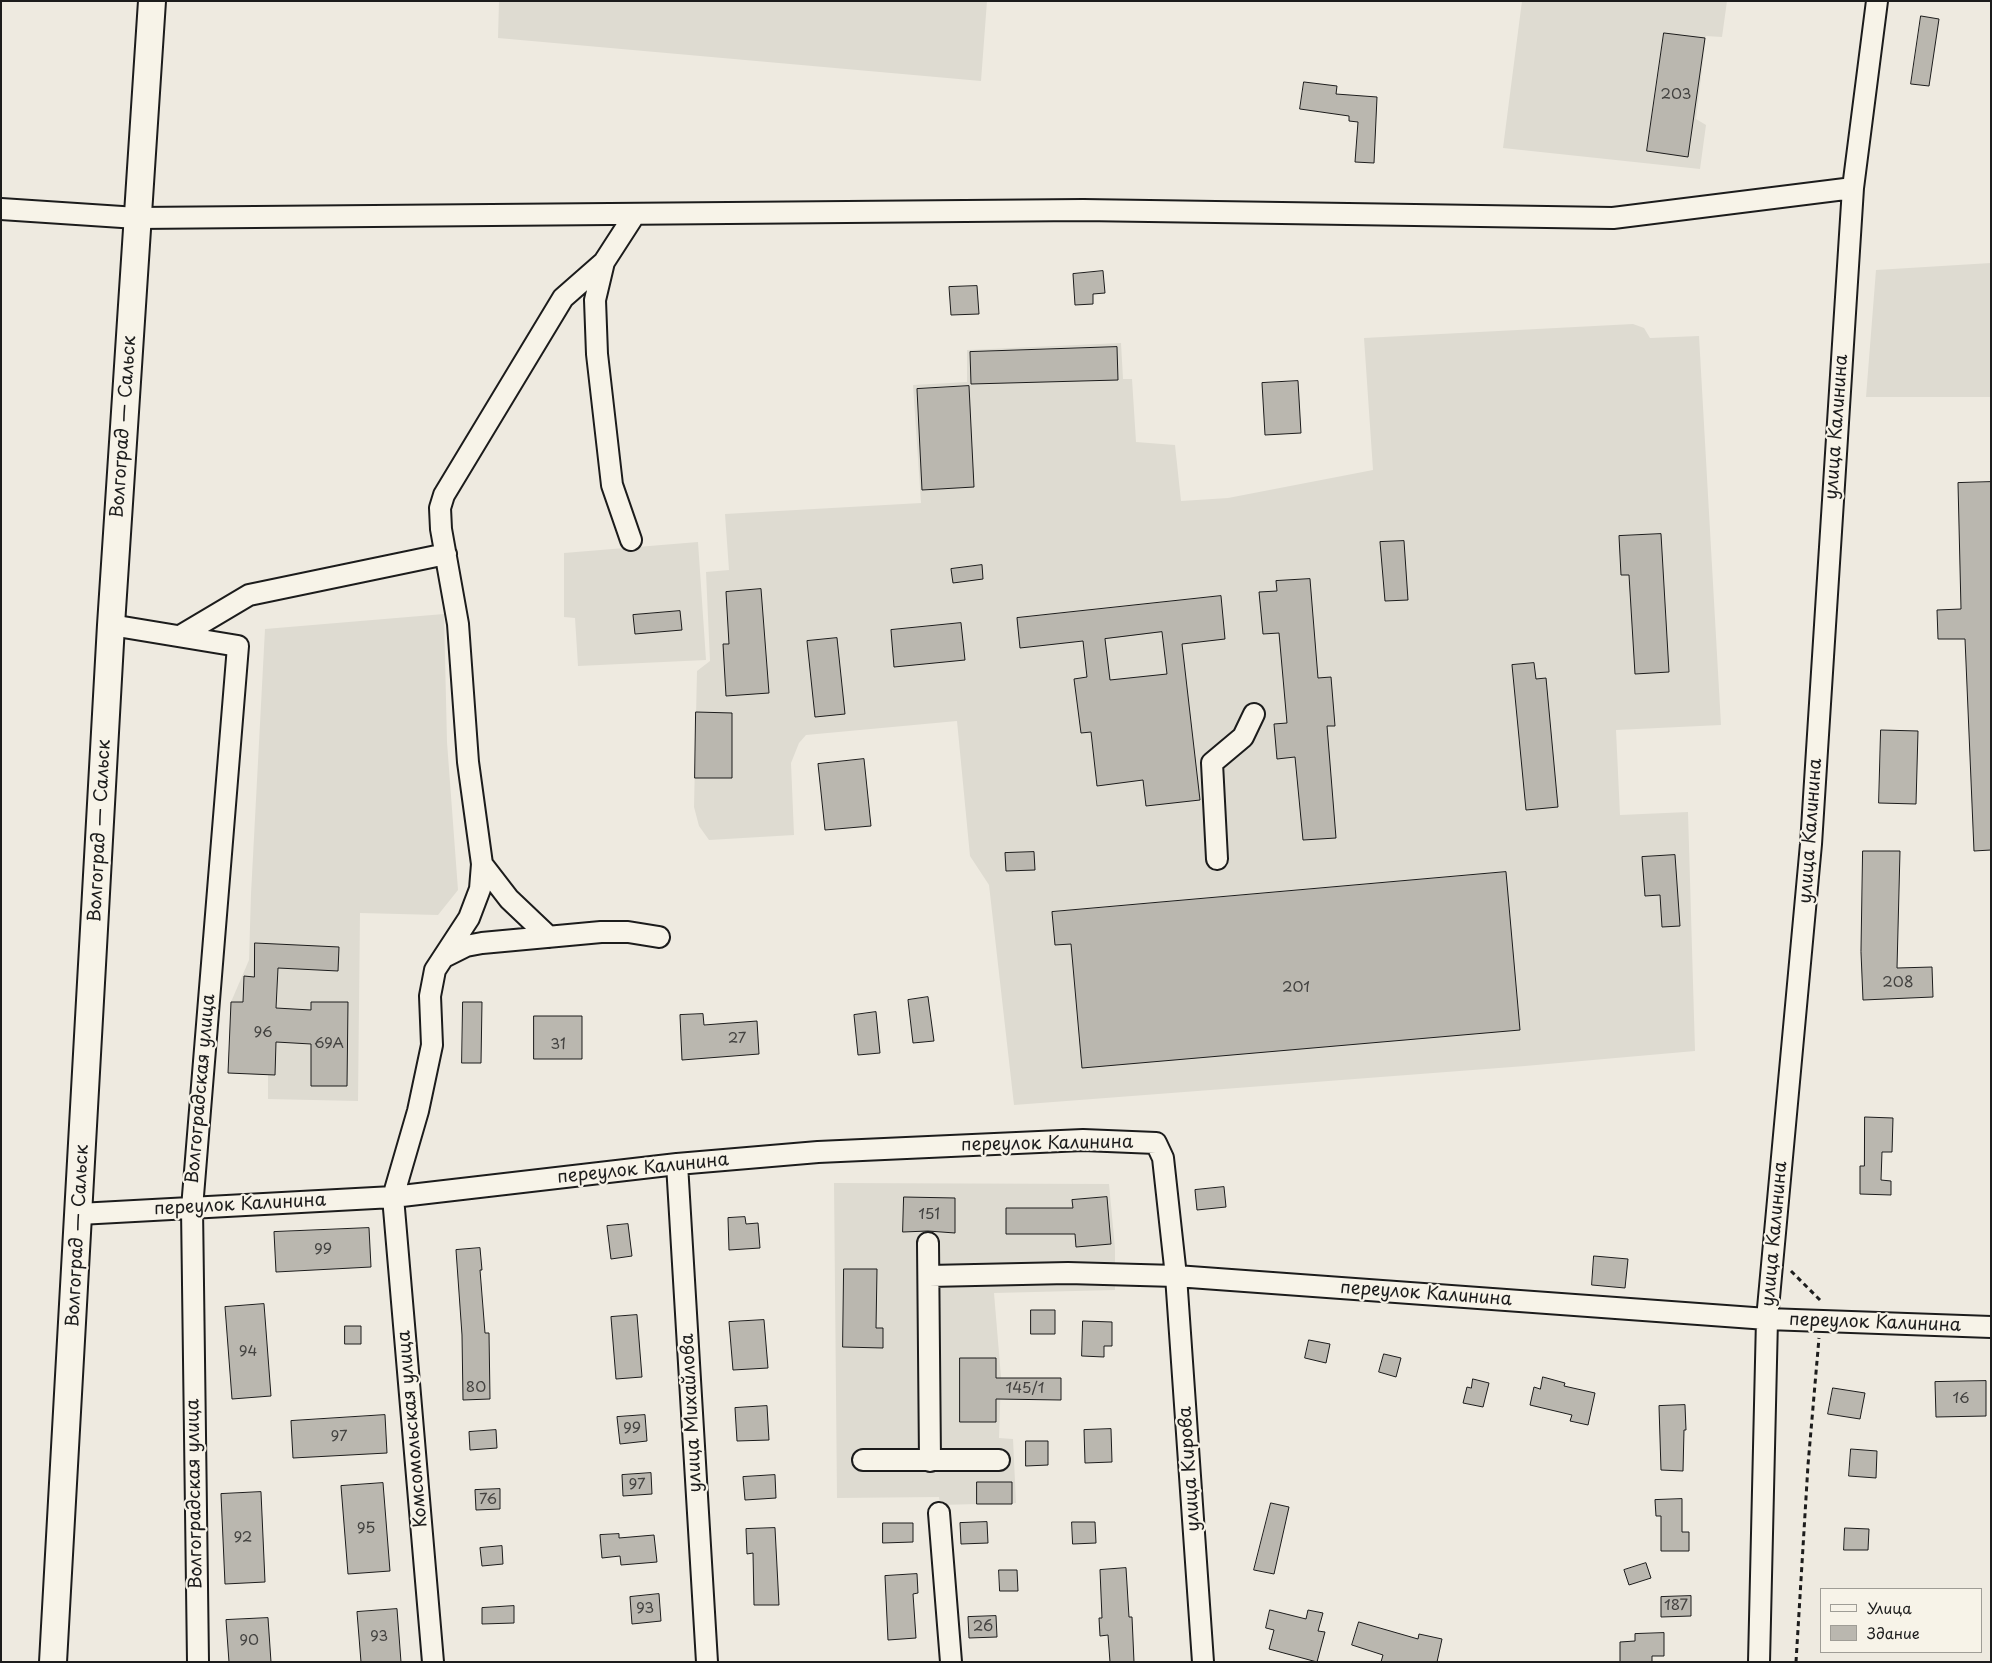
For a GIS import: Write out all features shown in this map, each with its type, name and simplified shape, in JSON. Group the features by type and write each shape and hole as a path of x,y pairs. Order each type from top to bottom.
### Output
{"main road":[{"name":"Волгоград — Сальск","path":"53,1662 111,625 152,1"}],"street":[{"name":"улица Калинина","path":"1759,1662 1767,1319 1812,844 1853,188 1876,1"},
{"path":"1,209 137,218 1083,210 1614,218 1853,188"},
{"path":"393,1197 418,1110 432,1045 430,996 435,970 469,918 480,888 482,864 468,762 458,624 441,529 440,508 444,495 563,298 604,262 635,214"},
{"path":"604,262 595,300 597,354 612,485 631,540"},
{"path":"180,636 249,595 446,554"},
{"name":"Волгоградская улица","path":"111,625 238,646 192,1208 198,1662"},
{"path":"1217,859 1212,763 1243,736 1254,714"},
{"path":"482,864 509,899 548,937"},
{"path":"443,958 466,946 548,937 601,932 628,932 658,937"},
{"name":"переулок Калинина","path":"79,1214 393,1197 677,1164 818,1152 1083,1140 1156,1143 1163,1158 1176,1276 1767,1319 1991,1327"},
{"name":"улица Михайлова","path":"677,1164 707,1662"},
{"name":"Комсомольская улица","path":"393,1197 433,1662"},
{"path":"928,1243 930,1461"},
{"path":"929,1276 1068,1273 1176,1276"},
{"name":"улица Кирова","path":"1176,1276 1203,1662"},
{"path":"863,1460 1000,1460"},
{"path":"939,1513 951,1662"}],"path":[{"path":"1796,1662 1808,1465 1822,1301"}],"shaded area":[{"path":"499,1 987,1 981,81 498,38"},
{"path":"1522,1 1727,1 1722,37 1706,36 1696,119 1706,125 1700,169 1503,148"},
{"path":"1991,263 1991,397 1866,397 1876,270"},
{"path":"1633,324 1644,328 1650,338 1699,336 1721,725 1616,730 1620,815 1688,812 1695,1051 1525,1066 1014,1105 989,885 970,856 957,721 806,735 799,743 791,763 794,835 709,840 699,826 694,807 697,671 710,661 706,572 729,570 725,514 921,503 913,385 967,382 967,350 1121,343 1123,379 1132,379 1136,442 1175,445 1181,501 1228,498 1373,470 1364,338"},
{"path":"698,542 706,660 578,666 575,618 564,617 564,553"},
{"path":"444,614 447,742 458,890 438,915 360,913 358,1101 268,1099 268,1075 228,1073 231,1002 249,960 265,629"},
{"path":"834,1183 1109,1184 1115,1248 1115,1290 994,1293 1001,1377 999,1438 1013,1439 1016,1503 940,1505 939,1497 837,1498"}],"building":[{"path":"1921,16 1939,19 1929,86 1911,84"},
{"path":"1664,33 1705,38 1688,157 1647,151"},
{"path":"1304,82 1337,86 1336,94 1377,97 1374,163 1355,162 1358,122 1349,121 1349,116 1300,109"},
{"path":"1103,271 1105,293 1093,294 1093,304 1075,305 1073,274"},
{"path":"977,286 979,314 951,315 949,287"},
{"path":"1117,347 1118,380 971,384 970,352"},
{"path":"1298,381 1301,433 1265,435 1262,383"},
{"path":"969,386 974,487 922,490 917,389"},
{"path":"1991,482 1991,850 1974,851 1965,639 1938,639 1937,610 1961,609 1958,483"},
{"path":"1661,534 1669,672 1635,674 1629,575 1621,575 1619,536"},
{"path":"1404,541 1408,600 1385,601 1380,542"},
{"path":"982,565 983,579 953,583 951,569"},
{"path":"1310,579 1318,678 1331,677 1335,726 1327,726 1336,838 1303,840 1295,757 1277,759 1274,724 1287,723 1279,633 1263,634 1259,592 1277,591 1276,581"},
{"path":"761,589 769,693 726,696 723,644 729,644 726,592"},
{"path":"1221,596 1225,639 1182,644 1200,800 1146,806 1143,780 1097,786 1091,732 1081,733 1074,679 1087,677 1083,641 1020,648 1017,618","holes":["1162,632 1167,674 1110,680 1105,639"]},
{"path":"680,611 682,630 635,634 633,615"},
{"path":"961,623 965,660 894,667 891,630"},
{"path":"837,638 845,714 815,717 807,641"},
{"path":"1534,663 1536,679 1546,678 1558,807 1526,810 1512,665"},
{"path":"696,712 732,713 732,778 695,778"},
{"path":"1881,730 1918,731 1916,804 1879,803"},
{"path":"864,759 871,826 825,830 818,764"},
{"path":"1863,851 1900,851 1897,968 1932,967 1933,997 1863,1000 1861,952"},
{"path":"1034,852 1035,870 1006,871 1005,853"},
{"path":"1675,855 1680,926 1662,927 1660,895 1645,896 1642,857"},
{"path":"1506,872 1520,1030 1082,1068 1071,944 1055,945 1052,912"},
{"path":"255,943 339,947 338,971 278,968 276,1008 311,1010 311,1002 348,1002 347,1086 311,1086 311,1044 276,1042 275,1075 228,1073 231,1002 243,1002 244,976 254,977"},
{"path":"928,997 934,1041 913,1043 908,1000"},
{"path":"463,1002 482,1002 481,1063 462,1063"},
{"path":"876,1012 880,1053 858,1055 854,1015"},
{"path":"703,1014 704,1025 757,1021 759,1054 682,1060 680,1015"},
{"path":"534,1016 582,1016 582,1059 534,1059"},
{"path":"1865,1117 1893,1118 1892,1152 1882,1152 1881,1180 1891,1181 1891,1195 1860,1194 1860,1166 1864,1166"},
{"path":"1224,1187 1226,1207 1197,1210 1195,1190"},
{"path":"904,1197 955,1198 955,1233 903,1232"},
{"path":"1107,1197 1111,1244 1076,1247 1075,1234 1006,1234 1006,1208 1073,1208 1072,1200"},
{"path":"745,1217 746,1224 758,1223 760,1248 729,1250 728,1218"},
{"path":"628,1224 632,1256 611,1259 607,1226"},
{"path":"369,1228 371,1267 276,1272 274,1232"},
{"path":"480,1248 485,1333 489,1333 490,1399 463,1400 462,1335 456,1250"},
{"path":"1594,1256 1628,1259 1625,1288 1592,1285"},
{"path":"844,1269 877,1269 876,1328 883,1328 883,1348 843,1347"},
{"path":"264,1304 271,1396 232,1399 225,1307"},
{"path":"1031,1310 1055,1310 1055,1334 1031,1334"},
{"path":"637,1315 642,1377 616,1379 611,1317"},
{"path":"764,1320 768,1368 733,1370 729,1322"},
{"path":"1083,1321 1112,1322 1112,1346 1104,1346 1104,1357 1082,1356"},
{"path":"345,1326 361,1326 361,1344 345,1344"},
{"path":"1309,1340 1330,1344 1326,1363 1305,1358"},
{"path":"1384,1354 1401,1358 1396,1377 1379,1372"},
{"path":"960,1358 996,1358 996,1378 1061,1378 1061,1400 996,1399 996,1422 960,1422"},
{"path":"1543,1377 1565,1383 1564,1386 1595,1393 1588,1425 1570,1421 1572,1415 1530,1405 1534,1387 1540,1389"},
{"path":"1473,1379 1489,1383 1483,1407 1463,1403 1467,1387 1471,1388"},
{"path":"1986,1381 1986,1416 1936,1417 1935,1382"},
{"path":"1833,1388 1865,1393 1860,1419 1828,1414"},
{"path":"1685,1405 1686,1430 1684,1430 1683,1471 1661,1470 1659,1406"},
{"path":"767,1406 769,1440 737,1441 735,1408"},
{"path":"385,1415 387,1453 293,1458 291,1421"},
{"path":"645,1415 647,1441 620,1444 617,1417"},
{"path":"1111,1429 1112,1462 1085,1463 1084,1430"},
{"path":"496,1430 497,1448 470,1450 469,1432"},
{"path":"1026,1441 1048,1441 1048,1465 1026,1466"},
{"path":"1851,1449 1877,1451 1876,1478 1849,1476"},
{"path":"651,1473 652,1494 623,1496 622,1475"},
{"path":"775,1475 776,1498 745,1500 743,1477"},
{"path":"977,1482 1012,1482 1012,1504 977,1504"},
{"path":"383,1483 390,1571 348,1574 341,1486"},
{"path":"500,1489 500,1509 476,1510 475,1490"},
{"path":"261,1492 265,1582 225,1584 221,1494"},
{"path":"1682,1499 1682,1532 1689,1532 1689,1551 1661,1551 1661,1516 1656,1516 1655,1500"},
{"path":"1271,1503 1289,1507 1274,1574 1254,1570"},
{"path":"987,1522 988,1543 961,1544 960,1523"},
{"path":"1072,1522 1095,1522 1096,1543 1073,1544"},
{"path":"883,1523 913,1523 913,1542 883,1543"},
{"path":"775,1528 779,1605 754,1605 753,1553 747,1554 746,1529"},
{"path":"1845,1528 1869,1529 1868,1550 1844,1550"},
{"path":"619,1534 619,1538 654,1535 657,1562 621,1565 620,1556 602,1558 600,1535"},
{"path":"502,1546 503,1564 482,1566 480,1548"},
{"path":"1646,1563 1651,1578 1629,1585 1624,1570"},
{"path":"1126,1568 1129,1617 1132,1617 1134,1662 1110,1662 1108,1635 1100,1636 1099,1618 1102,1618 1100,1570"},
{"path":"999,1570 1017,1570 1018,1591 1000,1591"},
{"path":"917,1574 918,1593 913,1594 916,1638 888,1640 885,1576"},
{"path":"659,1594 661,1621 632,1624 630,1597"},
{"path":"1691,1596 1691,1616 1661,1617 1661,1597"},
{"path":"514,1606 514,1623 482,1624 482,1608"},
{"path":"397,1609 401,1662 361,1662 357,1612"},
{"path":"1270,1610 1306,1619 1308,1610 1323,1613 1318,1631 1325,1632 1317,1662 1269,1649 1274,1630 1266,1628"},
{"path":"996,1616 997,1637 969,1638 968,1617"},
{"path":"268,1618 271,1662 229,1662 226,1620"},
{"path":"1359,1622 1418,1639 1419,1634 1442,1639 1437,1662 1381,1662 1383,1655 1352,1645"},
{"path":"1664,1633 1664,1656 1652,1656 1652,1662 1620,1662 1620,1642 1635,1641 1635,1634"}]}
